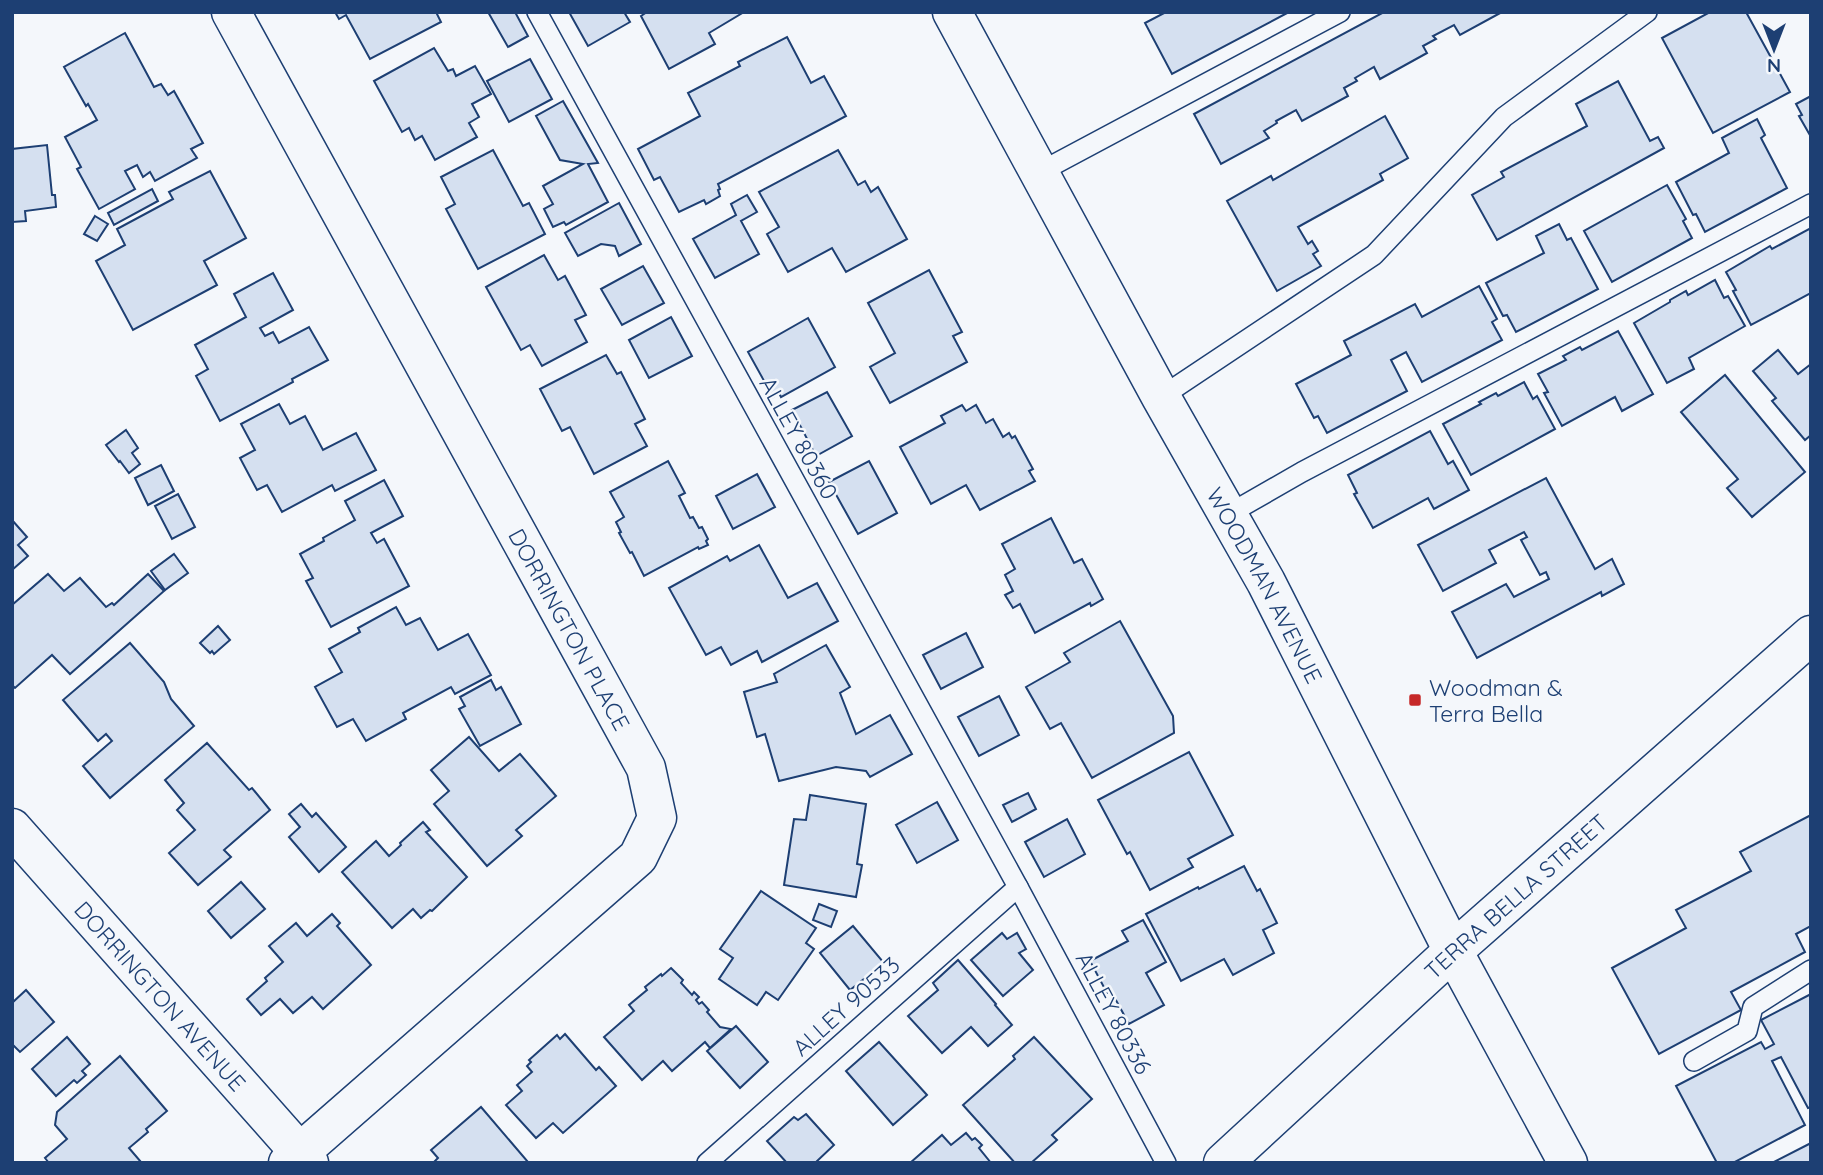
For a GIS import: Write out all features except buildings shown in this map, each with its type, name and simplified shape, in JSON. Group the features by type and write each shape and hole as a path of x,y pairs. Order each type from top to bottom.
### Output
{"main road":[{"name":"DORRINGTON PLACE","path":"231,12 646,768 657,818 638,857 299,1159"},
{"name":"WOODMAN AVENUE","path":"952,12 1161,397 1266,582 1453,950 1568,1163"},
{"name":"TERRA BELLA STREET","path":"1223,1163 1453,950 1811,635"},
{"name":"DORRINGTON AVENUE","path":"12,828 299,1159"}],"lane":[{"name":"ALLEY 80360","path":"537,12 1018,887"},
{"path":"1040,173 1340,12"},
{"path":"1161,397 1374,255 1504,117 1647,12"},
{"path":"1227,514 1811,204"},
{"name":"ALLEY 90533","path":"707,1163 1018,887"},
{"name":"ALLEY 80336","path":"1018,887 1166,1163"},
{"path":"1694,1061 1747,1031 1754,1007 1811,970"}],"place":[{"name":"Woodman & Terra Bella","path":"1415,700"}]}
